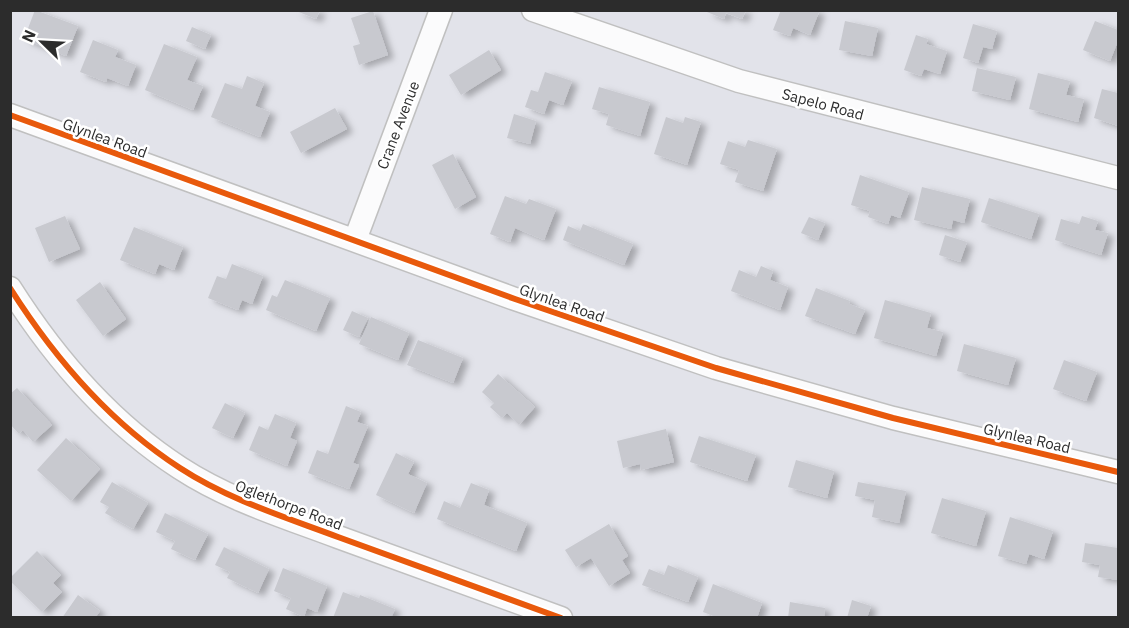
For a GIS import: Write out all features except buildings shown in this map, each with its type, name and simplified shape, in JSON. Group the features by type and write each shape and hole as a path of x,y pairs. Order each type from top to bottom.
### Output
{"street":[{"name":"Crane Avenue","path":"355,240 441,10"},
{"name":"Sapelo Road","path":"533,10 739,81 1119,178"},
{"name":"Glynlea Road","path":"10,115 515,299 716,368 893,418 1119,472"},
{"name":"Oglethorpe Road","path":"10,288 39,332 97,402 181,469 241,501 561,618"}],"cycle path":[{"path":"10,115 515,299 716,368 893,418 1118,472"},
{"path":"10,288 46,340 85,387 130,430 180,468 238,499 278,515 561,618"}]}
